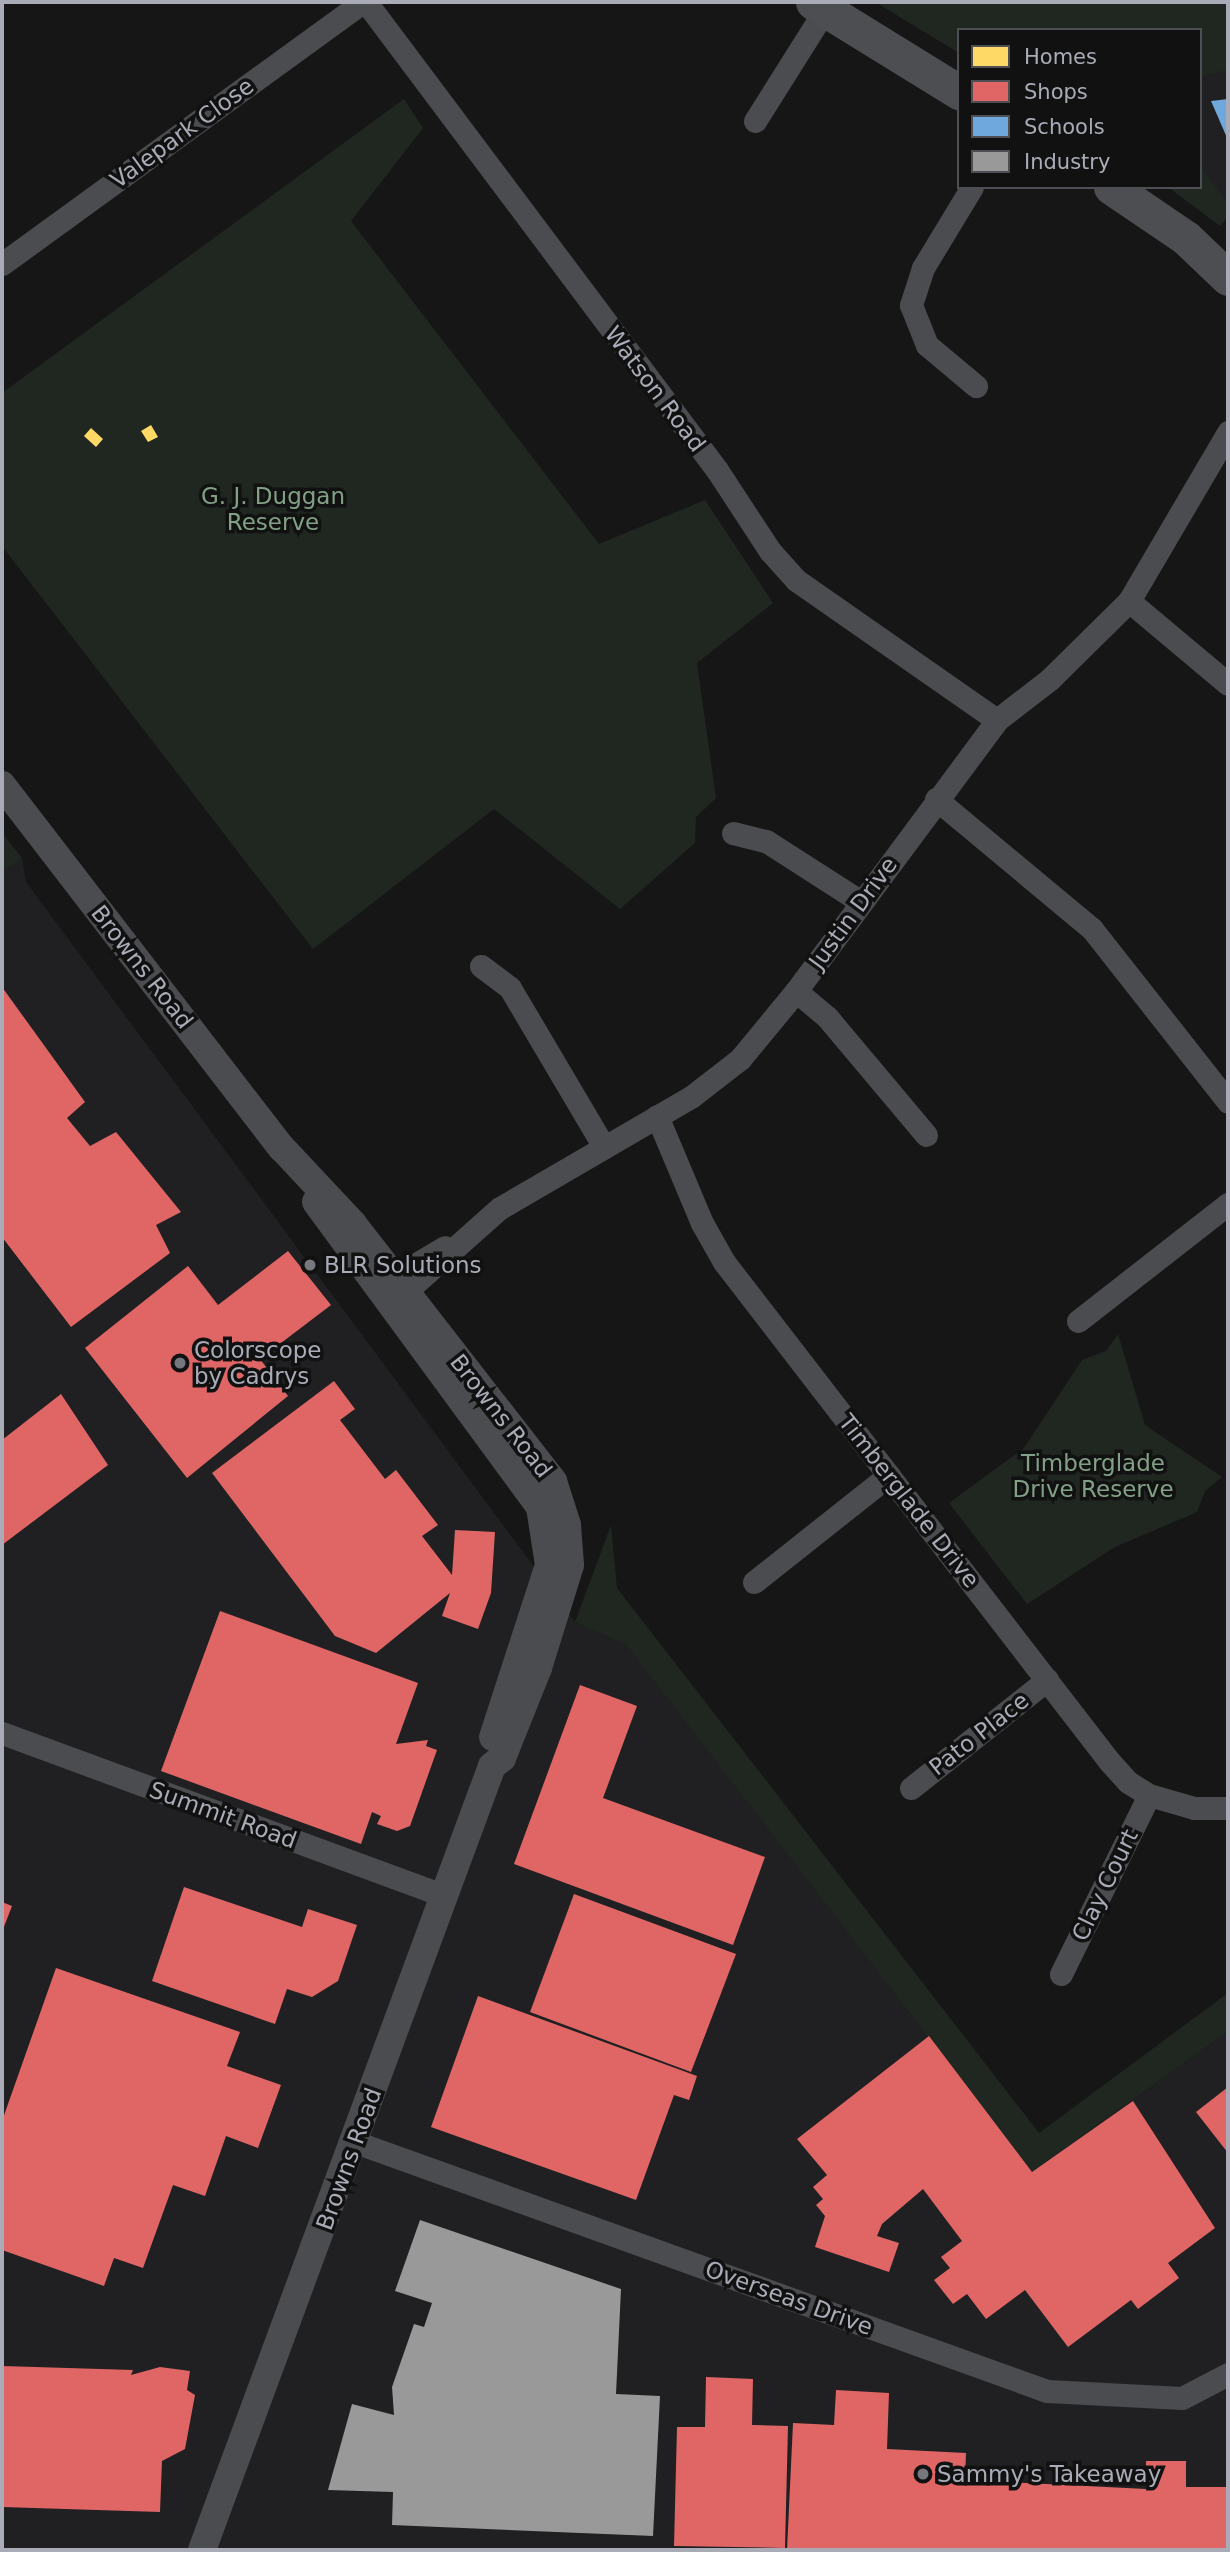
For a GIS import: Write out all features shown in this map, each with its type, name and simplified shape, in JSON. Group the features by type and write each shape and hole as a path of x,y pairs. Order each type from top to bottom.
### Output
{"main road":[{"path":"819,6 957,91"},
{"path":"1114,189 1186,238 1228,278"}],"street":[{"name":"Valepark Close","path":"2,264 364,2"},
{"name":"Watson Road","path":"364,2 717,470 779,561 796,580 971,698 997,720"},
{"path":"755,121 819,6"},
{"path":"971,189 923,268 911,305 926,345 976,386"},
{"name":"Justin Drive","path":"391,1291 500,1208 657,1116 740,1059 796,991 997,720 1050,679 1129,601 1228,432"},
{"path":"1129,601 1228,684"},
{"name":"Browns Road","path":"2,785 282,1148 353,1224 391,1291 553,1481 567,1525 570,1565 513,1733 502,1758 492,1766 202,2550"},
{"path":"936,799 1092,929 1228,1102"},
{"path":"733,833 766,841 861,902"},
{"path":"481,967 510,988 604,1147"},
{"path":"796,991 827,1017 926,1135"},
{"name":"Timberglade Drive","path":"657,1116 713,1246 1109,1761 1128,1782 1149,1795 1194,1808 1228,1808"},
{"path":"1079,1321 1228,1204"},
{"path":"754,1582 889,1475"},
{"name":"Pato Place","path":"911,1788 1047,1680"},
{"name":"Summit Road","path":"2,1733 444,1896"},
{"name":"Clay Court","path":"1061,1974 1149,1795"},
{"name":"Overseas Drive","path":"355,2142 1048,2391 1182,2398 1228,2374"}],"shaded area":[{"path":"1228,70 1228,203 1202,169 1202,75"},
{"path":"22,858 26,882 575,1622 626,1643 1032,2172 1228,2031 1228,2550 2,2550 2,873"}],"green space":[{"path":"875,2 1228,2 1228,70 1202,76 1202,28 957,28 957,52"},
{"name":"G. J. Duggan Reserve","path":"404,99 423,128 351,221 599,544 705,500 773,603 697,663 716,798 696,817 695,843 620,909 494,809 313,949 2,546 2,393"},
{"path":"1202,169 1228,203 1228,217 1220,226 1171,189 1202,189"},
{"path":"2,833 22,858 2,873"},
{"name":"Timberglade Drive Reserve","path":"1118,1334 1145,1425 1222,1477 1205,1491 1197,1512 1115,1547 1027,1604 949,1503 1024,1448 1082,1360 1106,1351"},
{"path":"611,1525 617,1588 1039,2133 1228,1993 1228,2031 1032,2172 626,1644 575,1622"}],"building: Homes":[{"path":"151,425 158,437 148,442 141,431"},
{"path":"91,428 103,439 96,447 84,436"}],"building: Shops":[{"path":"2,987 85,1102 67,1118 90,1146 116,1132 181,1212 156,1225 170,1253 71,1327 2,1237"},
{"name":"Colorscope by Cadrys","path":"288,1251 331,1305 260,1359 288,1396 187,1478 85,1348 188,1266 218,1305"},
{"path":"334,1381 355,1409 340,1420 385,1479 396,1470 438,1525 422,1536 452,1575 455,1530 495,1532 491,1593 478,1629 442,1616 450,1593 376,1653 335,1636 212,1473"},
{"path":"61,1394 108,1465 2,1545 2,1440"},
{"path":"220,1611 418,1683 396,1744 428,1740 426,1746 437,1750 410,1826 397,1831 377,1824 381,1816 372,1812 361,1844 161,1771"},
{"path":"580,1685 637,1706 603,1798 765,1857 733,1945 514,1864"},
{"path":"184,1887 302,1927 308,1909 357,1925 338,1981 312,1997 287,1989 275,2024 152,1981"},
{"path":"574,1894 736,1954 691,2072 530,2012"},
{"path":"2,1902 12,1906 2,1932"},
{"path":"56,1968 240,2032 227,2066 281,2085 258,2148 226,2136 205,2196 173,2185 143,2268 114,2258 104,2286 2,2250 2,2121"},
{"path":"478,1996 697,2076 689,2100 674,2095 636,2200 431,2127"},
{"path":"929,2036 1032,2172 1133,2101 1215,2228 1168,2263 1179,2278 1138,2309 1131,2300 1068,2347 1025,2290 986,2319 967,2294 953,2304 934,2280 950,2268 941,2257 962,2241 923,2189 882,2224 877,2236 899,2243 889,2272 815,2247 825,2216 816,2205 823,2199 813,2187 827,2175 797,2139"},
{"path":"1228,2087 1228,2153 1196,2112"},
{"path":"2,2366 133,2370 131,2375 160,2367 190,2371 187,2390 195,2395 185,2449 162,2461 160,2512 2,2507"},
{"path":"706,2377 753,2379 752,2425 788,2426 785,2548 674,2546 677,2427 705,2427"},
{"path":"836,2390 889,2393 887,2449 966,2453 965,2480 1146,2489 1146,2461 1186,2461 1186,2487 1228,2487 1228,2550 787,2550 793,2423 834,2425"}],"building: Schools":[{"path":"1228,99 1228,140 1211,101"}],"building: Industry":[{"path":"420,2220 621,2289 616,2394 660,2396 653,2536 392,2525 393,2492 328,2490 352,2404 394,2415 392,2387 414,2324 424,2327 432,2303 395,2291"}],"place":[{"name":"BLR Solutions","path":"310,1265"},
{"name":"Colorscope by Cadrys","path":"180,1363"},
{"name":"Sammy's Takeaway","path":"923,2474"}]}
